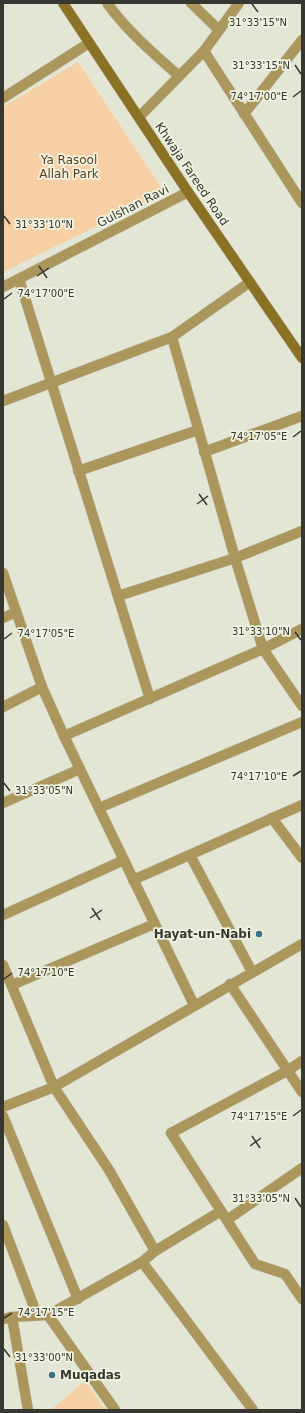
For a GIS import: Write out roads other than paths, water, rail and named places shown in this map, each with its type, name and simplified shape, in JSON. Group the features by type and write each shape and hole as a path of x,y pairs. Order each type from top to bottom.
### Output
{"main road":[{"name":"Khwaja Fareed Road","path":"63,3 188,192 302,358"}],"street":[{"path":"107,3 116,16 179,76"},
{"path":"191,3 219,30"},
{"path":"138,117 204,51 239,3"},
{"path":"244,114 302,40"},
{"path":"3,98 89,43"},
{"path":"204,51 302,203"},
{"name":"Gulshan Ravi","path":"3,286 188,192"},
{"path":"18,279 150,699"},
{"path":"3,401 172,337 250,282"},
{"path":"172,337 204,452 263,649 302,706"},
{"path":"204,452 302,416"},
{"path":"78,470 198,430"},
{"path":"118,596 235,558 302,531"},
{"path":"3,573 42,687 64,736 194,1005"},
{"path":"3,618 16,612"},
{"path":"64,736 263,649 302,629"},
{"path":"3,707 42,687"},
{"path":"99,808 302,722"},
{"path":"3,803 80,769"},
{"path":"133,880 302,805"},
{"path":"272,818 302,858"},
{"path":"190,855 252,972"},
{"path":"3,915 124,860"},
{"path":"12,985 154,924"},
{"path":"3,1107 54,1087 230,984 302,944"},
{"path":"3,965 54,1087 109,1170 155,1251"},
{"path":"230,984 302,1092"},
{"path":"302,1061 287,1071 171,1133 255,1264 286,1274 302,1299"},
{"path":"3,1116 78,1298"},
{"path":"227,1220 302,1168"},
{"path":"28,1410 8,1318 42,1315 78,1298 142,1262 155,1251 221,1211"},
{"path":"3,1225 42,1315 115,1410"},
{"path":"142,1262 253,1410"}],"place":[{"name":"Hayat-un-Nabi","path":"259,934"},
{"name":"Muqadas","path":"52,1375"}],"park label":[{"name":"Ya Rasool Allah Park","path":"69,167"}]}
